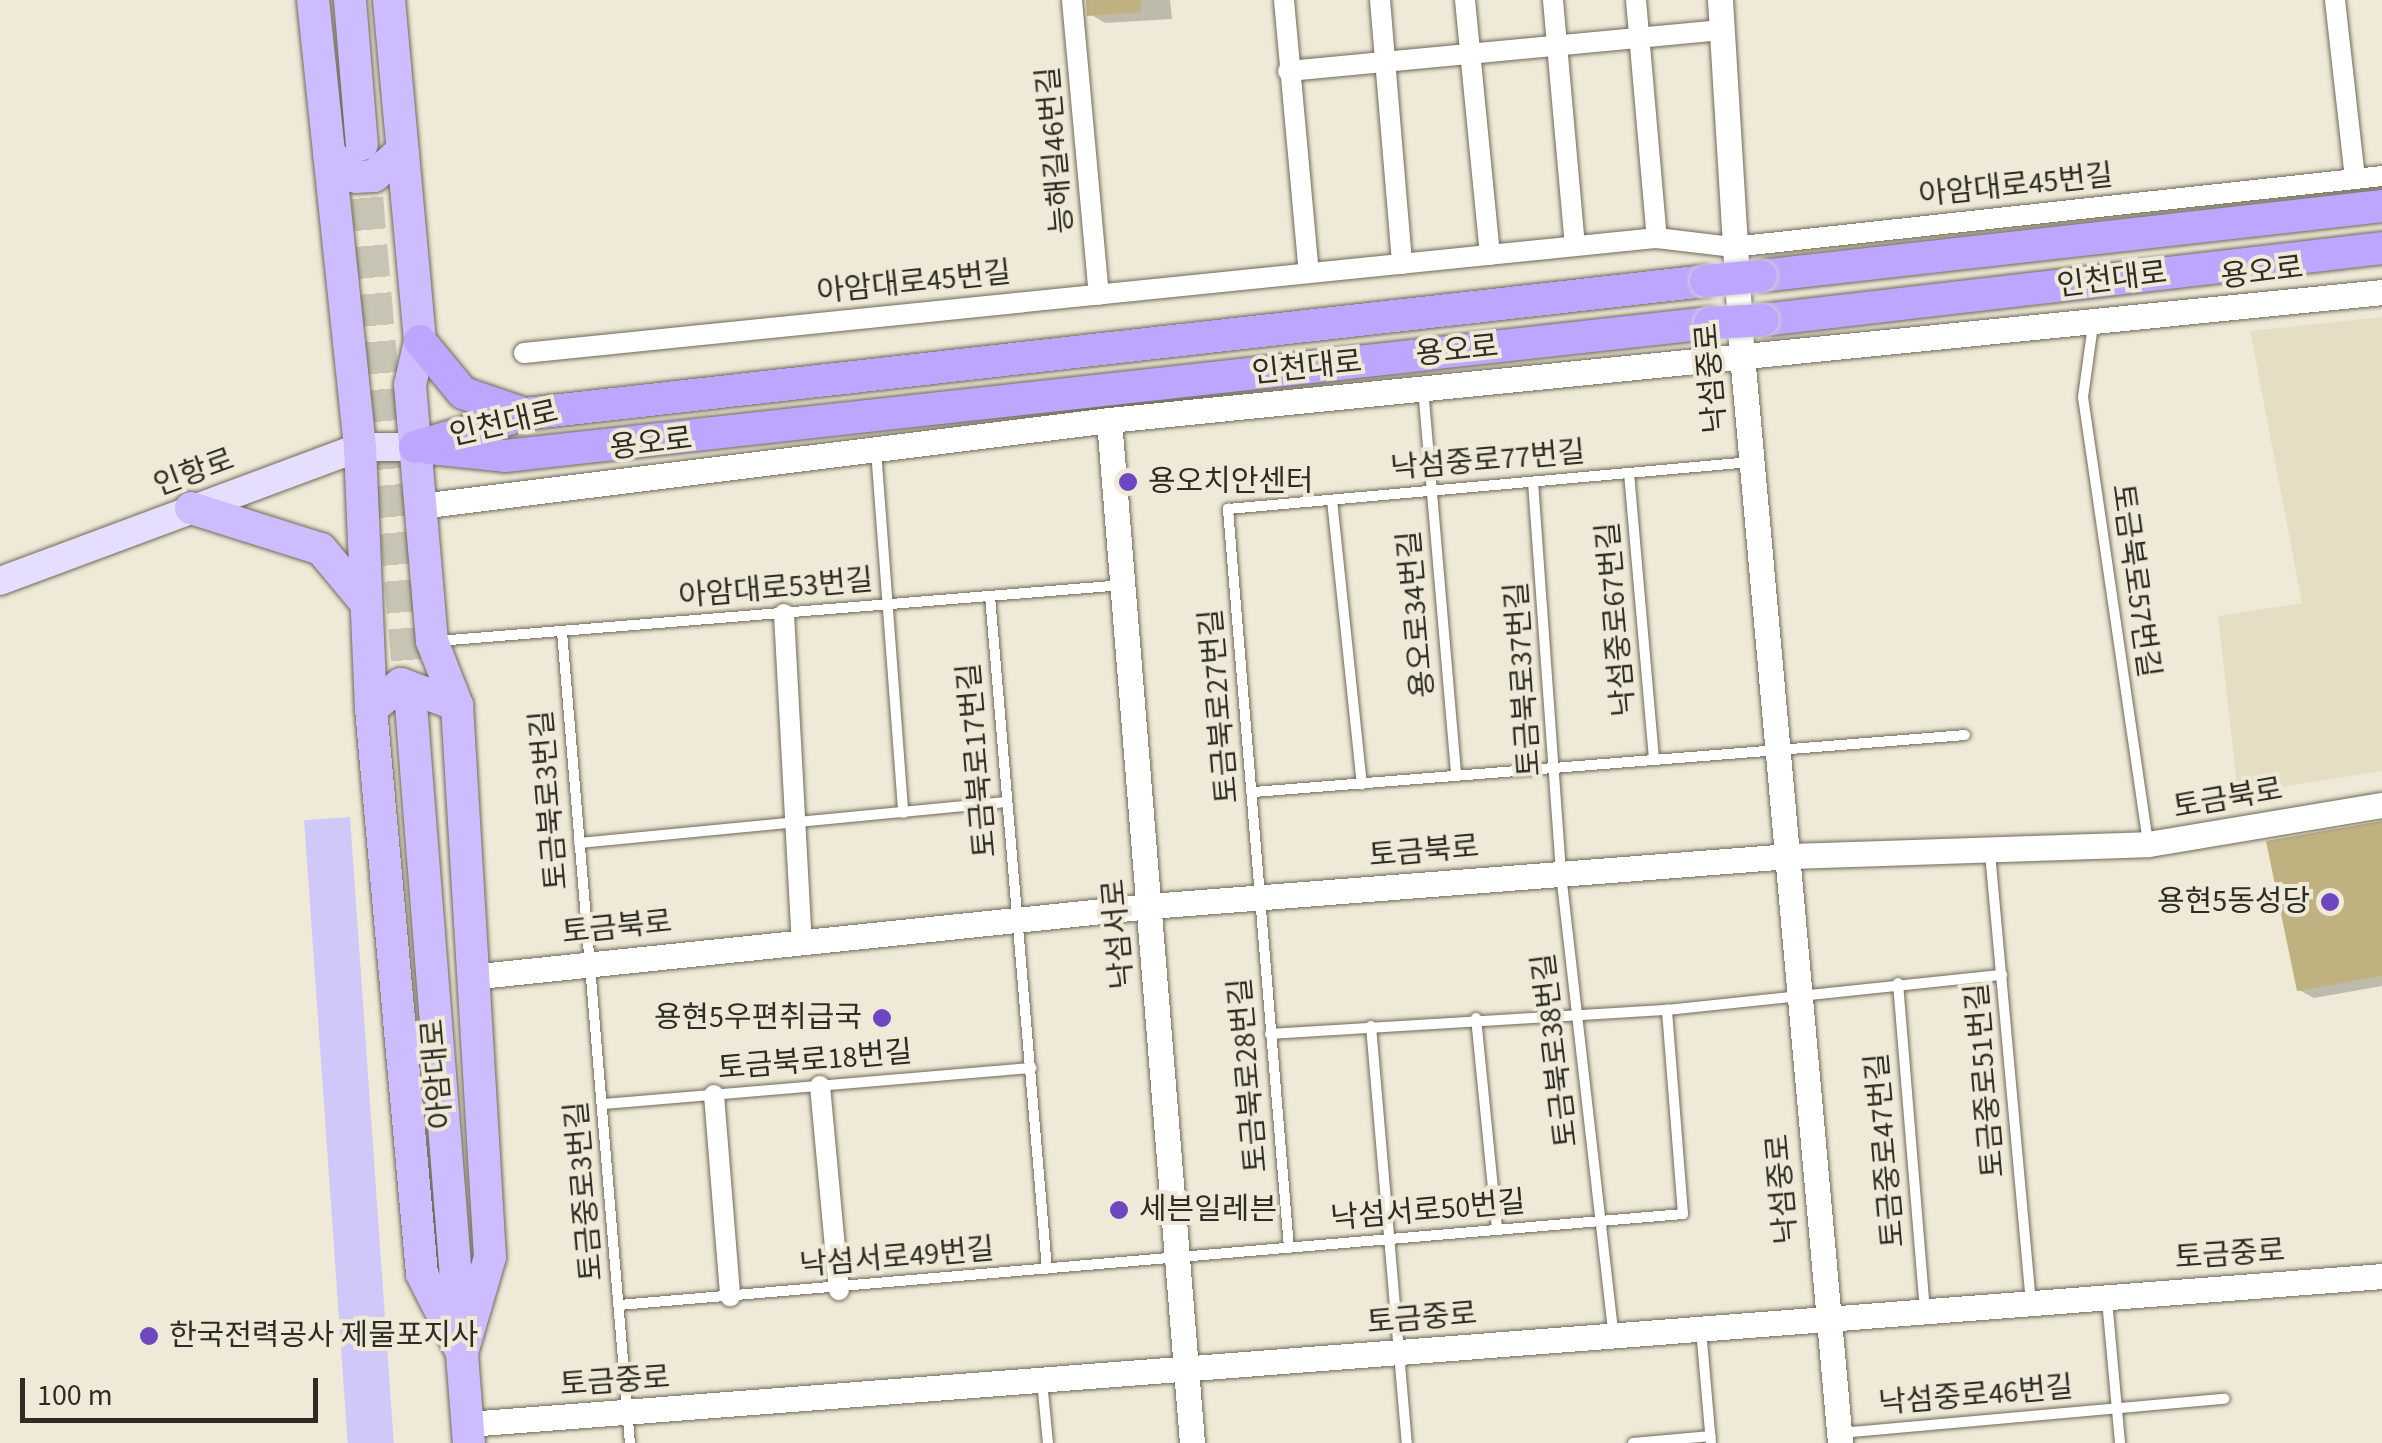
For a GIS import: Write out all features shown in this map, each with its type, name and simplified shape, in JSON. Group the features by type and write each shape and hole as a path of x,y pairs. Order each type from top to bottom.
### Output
{"highway":[{"name":"인천대로","path":"414,446 525,414 2382,206"},
{"name":"인천대로","path":"414,446 505,456 1763,320 2382,248"},
{"path":"420,340 462,393 525,414"}],"main road":[{"path":"313,0 360,448 371,709 422,1274 462,1353"},
{"path":"350,0 362,146"},
{"path":"389,0 420,340 410,385 432,641 457,705 470,976 490,1257 462,1353"},
{"path":"329,154 356,177 374,176 402,151"},
{"name":"인항로","path":"0,580 360,448 414,446"},
{"path":"192,508 320,549 366,603"},
{"path":"371,709 401,684 457,705"},
{"name":"아암대로","path":"412,705 468,1434"}],"street":[{"name":"능해길46번길","path":"1072,0 1099,294"},
{"path":"1284,0 1309,273"},
{"path":"1380,0 1402,264"},
{"path":"1466,0 1490,255"},
{"path":"1553,0 1574,246"},
{"path":"1636,0 1657,238"},
{"name":"낙섬중로","path":"1720,0 1733,247 1782,750 1826,1320 1839,1438"},
{"path":"2335,0 2355,179"},
{"path":"1288,71 1722,30"},
{"name":"아암대로45번길","path":"524,353 1657,238 1733,247 2382,176"},
{"name":"용오로","path":"420,506 1109,420 1742,354 2093,325 2382,292"},
{"name":"낙섬서로","path":"1109,420 1192,1443"},
{"path":"784,614 802,942"},
{"name":"토금북로","path":"470,976 1150,906 1790,856 1990,853 2148,844 2382,805"},
{"path":"820,1086 839,1290"},
{"path":"714,1094 730,1296"},
{"name":"토금중로","path":"468,1434 628,1414 2382,1276"}],"lane":[{"name":"토금북로57번길","path":"2093,325 2083,398 2148,844"},
{"name":"용오로34번길","path":"1423,388 1456,776"},
{"path":"876,449 903,813"},
{"name":"낙섬중로77번길","path":"1228,510 1752,462"},
{"name":"낙섬중로67번길","path":"1629,473 1654,760"},
{"name":"토금북로37번길","path":"1533,482 1561,874"},
{"path":"1332,500 1362,784"},
{"name":"토금북로27번길","path":"1228,510 1254,792 1259,898"},
{"name":"아암대로53번길","path":"432,641 1124,585"},
{"name":"토금북로17번길","path":"990,596 1016,920"},
{"name":"토금북로3번길","path":"562,632 589,964"},
{"path":"1254,792 1965,735"},
{"path":"579,843 1006,802"},
{"name":"토금중로51번길","path":"1990,853 2031,1304"},
{"name":"토금북로38번길","path":"1561,874 1614,1336"},
{"name":"토금북로28번길","path":"1259,898 1289,1248"},
{"path":"1016,920 1047,1269"},
{"name":"토금중로3번길","path":"589,964 630,1443"},
{"path":"1270,1034 1576,1010 1667,1010 1800,992 2002,975"},
{"name":"토금중로47번길","path":"1898,984 1925,1312"},
{"name":"낙섬서로50번길","path":"1178,1258 1683,1214 1667,1010"},
{"path":"1476,1018 1497,1230"},
{"path":"1371,1026 1407,1443"},
{"name":"토금북로18번길","path":"603,1104 1030,1068"},
{"name":"낙섬서로49번길","path":"620,1305 839,1290 1178,1258"},
{"path":"2107,1298 2118,1408"},
{"path":"1633,1443 1711,1440 1701,1330"},
{"path":"1042,1381 1048,1443"},
{"name":"낙섬중로46번길","path":"1839,1438 2224,1398"},
{"name":"낙섬중로46번길","path":"2118,1408 2120,1443"}],"shaded area":[{"path":"2382,317 2382,771 2238,794 2218,616 2302,603 2250,331"},
{"path":"350,817 394,1443 348,1443 304,820"}],"building":[{"path":"1086,0 1141,0 1141,12 1087,16"},
{"name":"용현5동성당","path":"2382,821 2382,976 2297,991 2266,841"}],"tunnel":[{"path":"363,150 411,705"}],"place":[{"name":"용오치안센터","path":"1128,482"},
{"name":"용현5동성당","path":"2330,902"},
{"name":"용현5우편취급국","path":"882,1018"},
{"name":"세븐일레븐","path":"1119,1210"},
{"name":"한국전력공사 제물포지사","path":"149,1336"}]}
